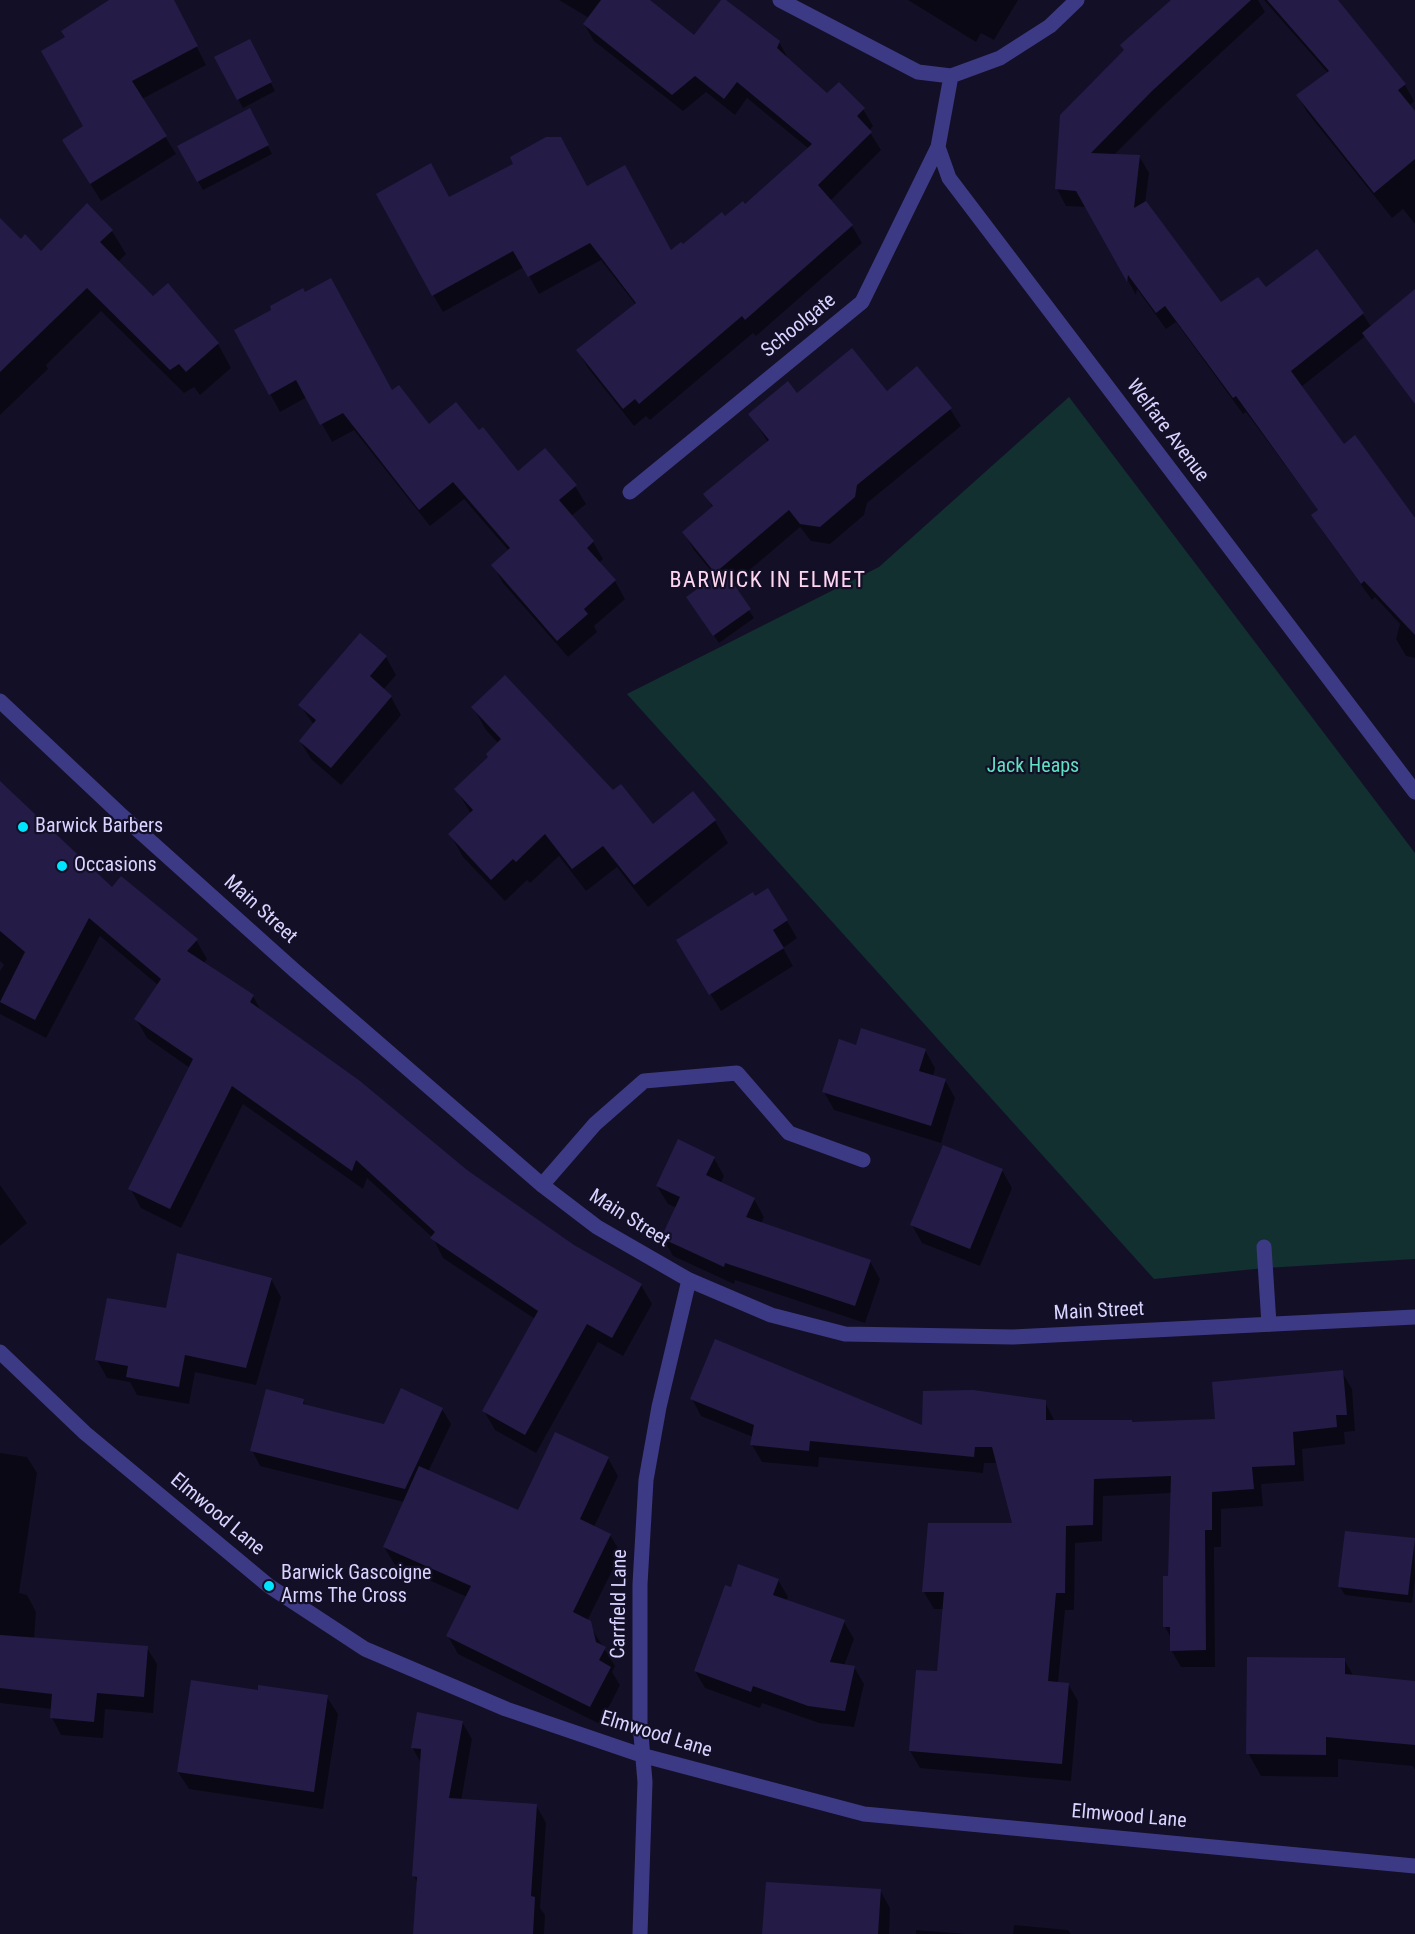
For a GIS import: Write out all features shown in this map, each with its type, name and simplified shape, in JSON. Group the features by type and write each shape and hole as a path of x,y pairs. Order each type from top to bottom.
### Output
{"street":[{"path":"780,0 918,72 951,76 1000,58 1050,26 1077,0"},
{"name":"Welfare Avenue","path":"951,76 938,147 949,178 1415,792"},
{"name":"Schoolgate","path":"630,492 862,302 938,147"},
{"name":"Main Street","path":"0,701 119,813 294,970 542,1185 597,1227 689,1280 771,1315 845,1334 1014,1337 1415,1317"},
{"path":"542,1185 595,1124 644,1081 737,1073 789,1133 863,1160"},
{"path":"1264,1247 1269,1324"},
{"name":"Carrfield Lane","path":"640,1934 645,1782 641,1755 640,1584 646,1480 689,1280"},
{"name":"Elmwood Lane","path":"0,1352 85,1433 269,1586 365,1649 506,1709 641,1755 864,1814 1415,1866"}],"green space":[{"name":"Jack Heaps","path":"1069,397 1415,853 1415,1259 1265,1268 1154,1279 627,694 879,567"}],"building":[{"path":"109,0 174,0 198,46 132,81 167,136 90,184 62,140 83,126 41,51 65,37 61,31"},
{"path":"601,0 650,0 694,35 721,0 726,0 780,41 777,48 827,93 839,82 865,108 857,116 872,132 818,185 853,225 745,320 742,316 639,404 635,399 623,409 576,350 636,303 590,243 528,277 513,251 432,296 376,194 431,163 449,197 513,164 510,157 546,137 561,137 587,186 625,165 671,250 681,242 683,244 722,212 725,216 743,201 745,204 812,144 737,82 724,99 695,76 672,95 583,24"},
{"path":"1171,0 1251,0 1152,91 1091,153 1140,155 1134,208 1146,201 1221,302 1258,277 1266,287 1317,249 1364,313 1291,371 1344,444 1355,435 1415,518 1415,635 1364,581 1361,584 1311,515 1318,510 1236,396 1233,398 1165,306 1156,313 1128,275 1127,282 1076,191 1055,189 1060,115 1124,50 1120,45"},
{"path":"1267,0 1338,0 1406,84 1398,90 1415,111 1415,159 1374,193 1296,95 1329,71"},
{"path":"250,39 272,82 237,100 214,57"},
{"path":"250,108 269,145 197,182 177,146"},
{"path":"87,203 113,230 100,242 153,296 168,283 219,343 186,372 179,364 170,370 87,288 0,372 0,218 21,239 25,234 41,251"},
{"path":"331,278 392,390 399,385 429,424 456,402 479,430 483,427 518,471 545,448 577,485 559,500 594,541 587,548 616,580 584,609 588,614 557,641 491,565 510,548 453,482 419,510 343,413 320,425 296,380 269,395 234,330 271,310 270,306 303,288 305,292"},
{"path":"1415,289 1415,404 1362,333"},
{"path":"852,348 887,391 917,366 952,408 857,485 855,497 820,527 800,524 789,510 715,573 682,532 713,506 703,494 769,440 748,414 788,381 797,393"},
{"path":"724,570 751,609 713,636 686,597"},
{"path":"360,633 387,656 370,676 392,696 331,768 299,741 316,720 298,705"},
{"path":"505,675 613,790 621,784 653,824 693,791 716,820 634,885 603,846 572,869 545,834 516,862 513,859 491,880 448,834 473,810 454,789 488,757 486,754 501,739 471,707"},
{"path":"0,781 112,887 121,876 198,939 187,951 254,995 250,1002 360,1081 467,1170 574,1245 642,1284 612,1338 587,1324 525,1435 482,1411 538,1311 430,1238 435,1232 356,1160 352,1171 232,1086 170,1209 128,1189 193,1059 134,1019 161,979 89,918 35,1020 0,1002 25,952 0,931"},
{"path":"768,888 788,920 773,930 784,948 709,995 676,940 753,892 755,896"},
{"path":"861,1028 926,1049 919,1071 946,1079 931,1126 822,1092 839,1039 856,1045"},
{"path":"678,1139 715,1157 706,1175 755,1198 746,1217 871,1260 855,1306 725,1263 724,1267 661,1238 680,1197 656,1186"},
{"path":"943,1145 1003,1169 970,1249 910,1225"},
{"path":"177,1253 272,1278 246,1368 185,1355 179,1387 126,1377 128,1366 95,1360 107,1298 166,1308"},
{"path":"715,1339 922,1425 923,1391 973,1390 1046,1400 1046,1420 1132,1420 1132,1422 1215,1419 1212,1382 1343,1370 1347,1415 1336,1415 1337,1427 1293,1432 1295,1465 1252,1467 1254,1489 1212,1492 1212,1530 1205,1530 1206,1650 1170,1651 1170,1627 1163,1627 1163,1576 1168,1576 1171,1476 1094,1479 1093,1525 1066,1526 1065,1593 1056,1593 1048,1681 1069,1683 1062,1764 909,1751 916,1670 937,1671 944,1592 922,1592 928,1523 1012,1523 992,1447 975,1447 974,1457 810,1441 809,1451 750,1445 754,1425 690,1399"},
{"path":"401,1388 443,1408 405,1489 250,1451 266,1389 304,1399 303,1404 384,1424"},
{"path":"555,1432 609,1457 580,1519 611,1534 573,1612 591,1621 596,1642 606,1647 599,1660 611,1667 590,1707 446,1636 471,1586 383,1547 419,1466 518,1510"},
{"path":"1345,1531 1415,1538 1408,1595 1338,1587"},
{"path":"738,1564 779,1579 773,1595 845,1620 830,1662 855,1666 845,1711 808,1706 753,1686 751,1692 694,1671 725,1585 731,1587"},
{"path":"0,1635 148,1646 144,1697 97,1693 94,1722 50,1718 52,1694 0,1688"},
{"path":"1247,1657 1345,1658 1345,1674 1415,1681 1415,1745 1326,1737 1326,1755 1246,1754"},
{"path":"191,1680 258,1690 258,1685 328,1695 314,1792 177,1772"},
{"path":"417,1712 463,1721 449,1798 537,1804 531,1896 535,1897 533,1934 413,1934 417,1877 412,1876 421,1749 411,1748"},
{"path":"766,1882 881,1889 878,1934 762,1934"}],"place":[{"name":"Barwick Barbers","path":"23,827"},
{"name":"Occasions","path":"62,866"},
{"name":"Barwick Gascoigne Arms The Cross","path":"269,1586"}],"district":[{"name":"BARWICK IN ELMET","path":"768,581"}]}
